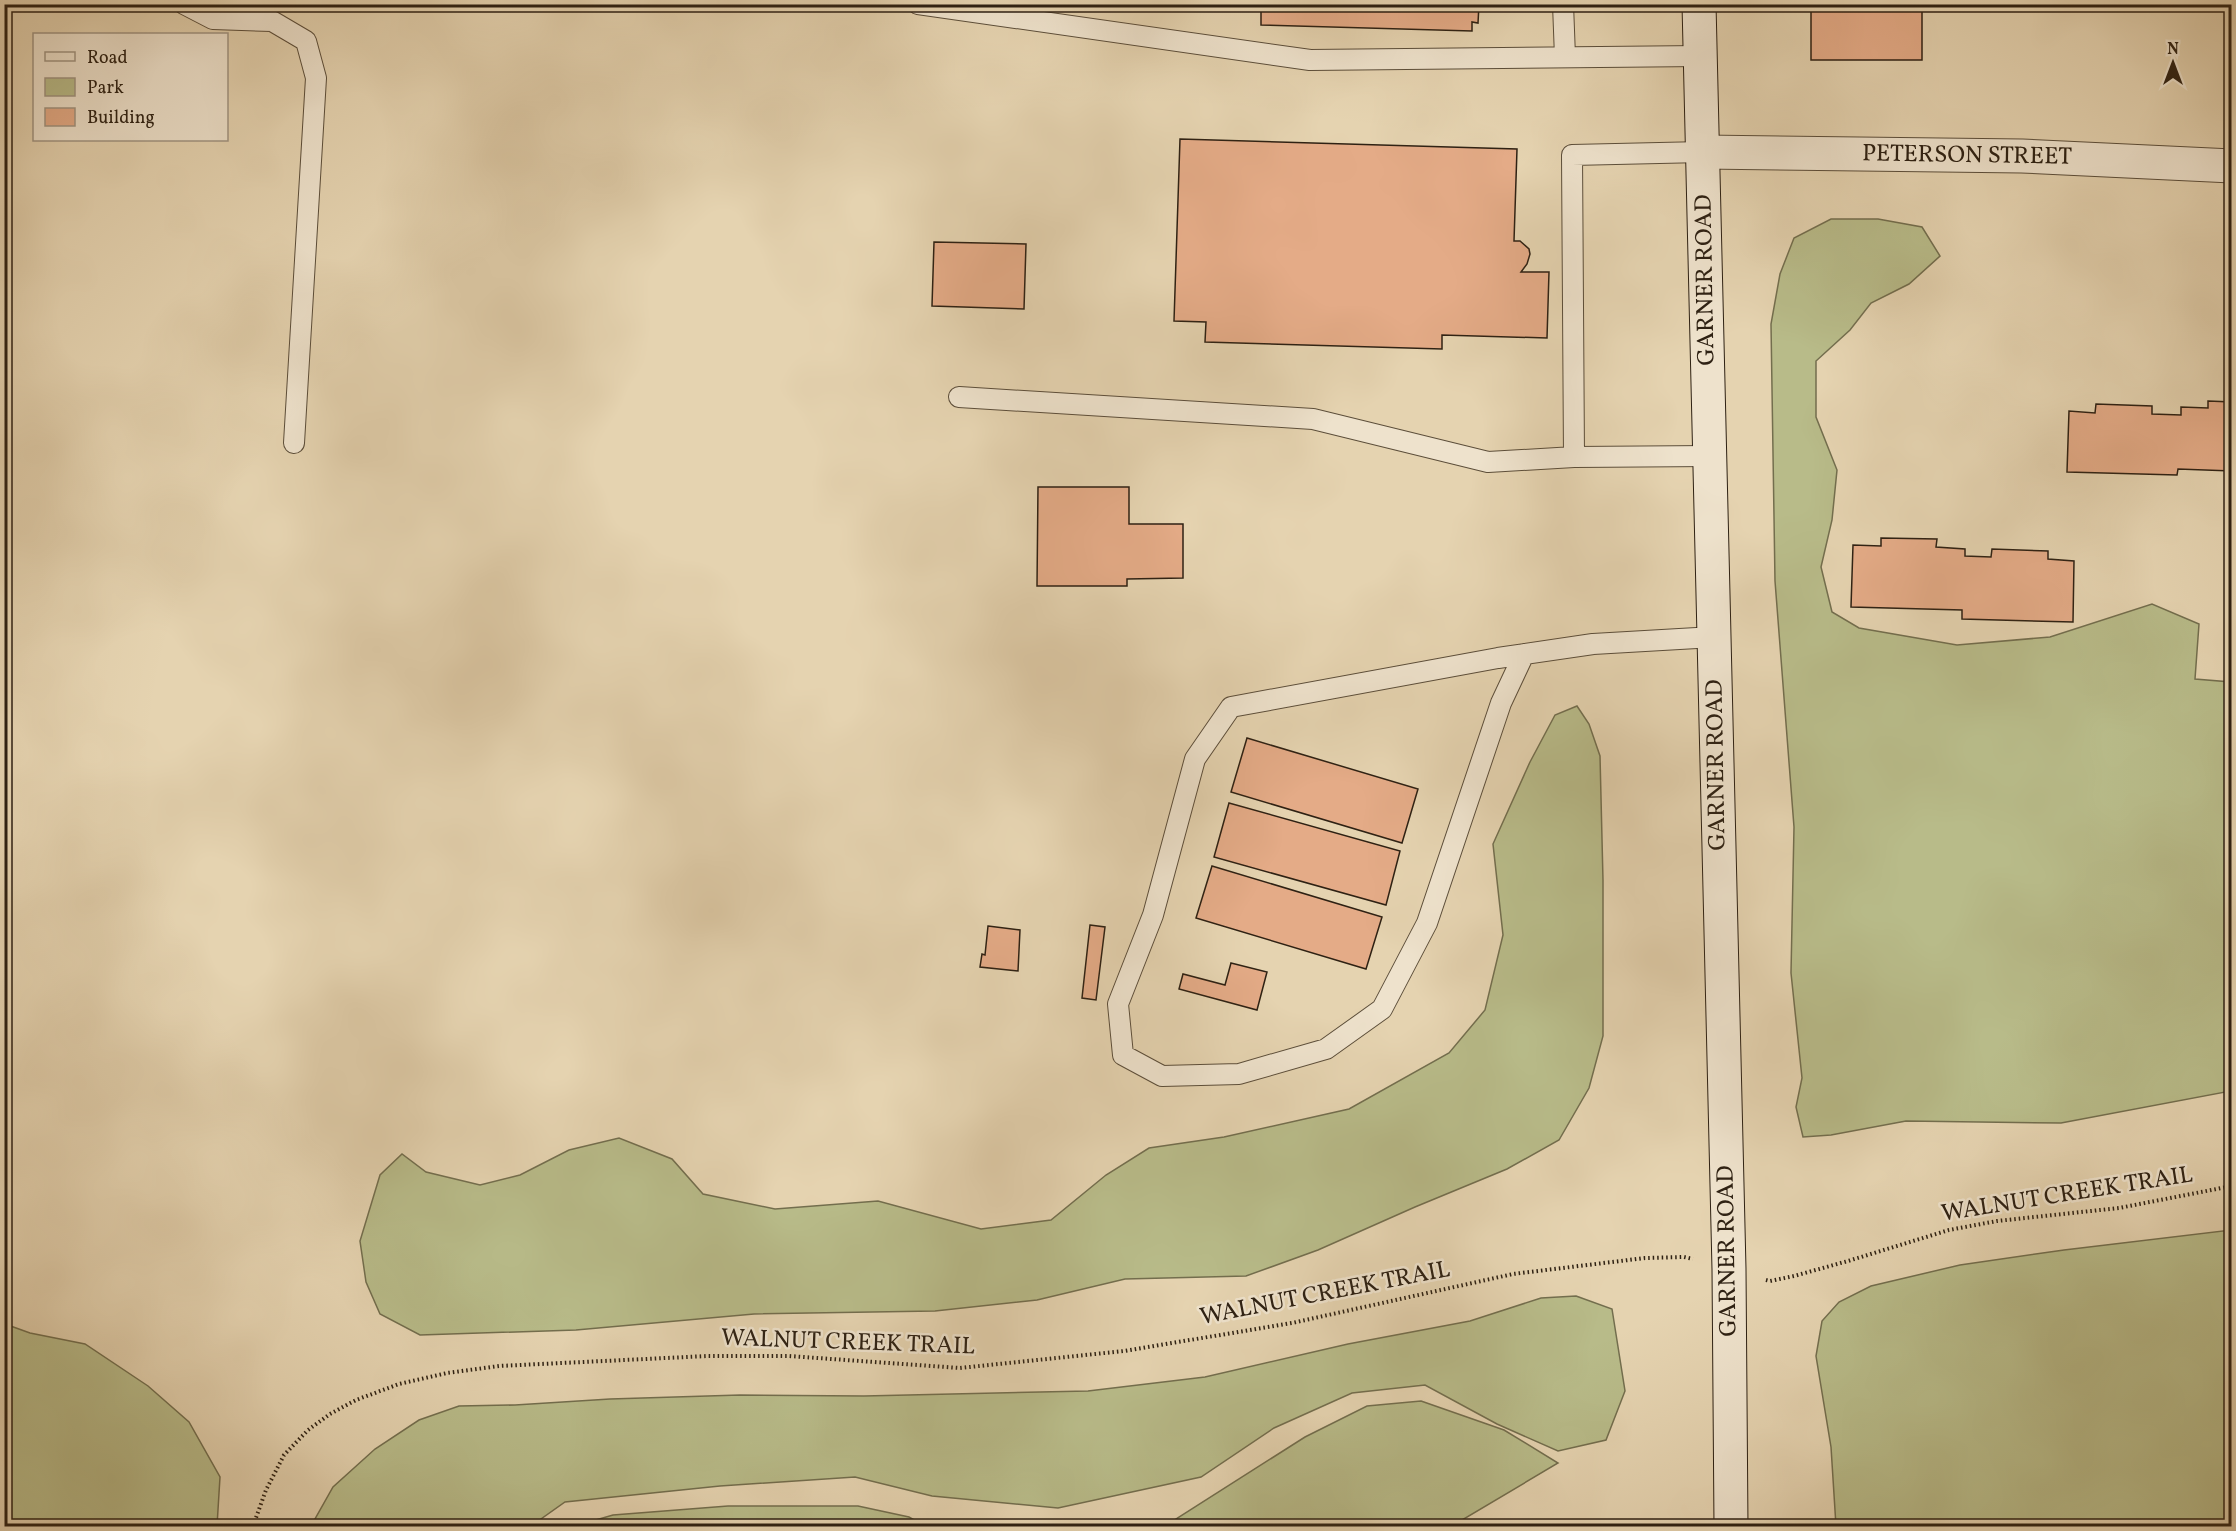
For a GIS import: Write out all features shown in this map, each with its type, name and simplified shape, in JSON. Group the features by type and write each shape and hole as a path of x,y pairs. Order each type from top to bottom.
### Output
{"main road":[{"name":"GARNER ROAD","path":"1699,4 1729,1269 1731,1527"},
{"name":"PETERSON STREET","path":"1703,152 2022,156 2232,166"}],"lane":[{"path":"184,4 213,19 272,21 306,41 316,78 294,443"},
{"path":"918,4 1310,60 1701,56"},
{"path":"1563,4 1564,57"},
{"path":"1574,457 1572,155 1703,152"},
{"path":"959,397 1313,419 1488,462 1574,457 1710,456"},
{"path":"1524,654 1501,703 1427,923 1382,1009 1326,1049 1239,1074 1162,1076 1123,1055 1118,1004 1153,915 1195,759 1231,707 1524,654 1593,644 1714,637"}],"path":[{"name":"WALNUT CREEK TRAIL","path":"1770,1281 1848,1261 1949,1230 1997,1221 2119,1208 2232,1186"},
{"name":"WALNUT CREEK TRAIL","path":"253,1527 266,1490 284,1455 308,1430 330,1414 356,1400 399,1384 447,1373 500,1366 708,1356 789,1356 960,1368 1124,1351 1292,1323 1513,1274 1645,1258 1684,1257"}],"green space":[{"path":"1831,219 1878,219 1922,227 1940,256 1909,284 1871,303 1850,330 1816,361 1816,417 1837,470 1832,520 1821,567 1832,612 1859,628 1957,645 2050,637 2152,604 2199,624 2195,679 2231,682 2231,1091 2061,1123 1906,1121 1831,1135 1803,1137 1796,1107 1802,1078 1791,973 1794,827 1775,581 1771,324 1780,274 1794,238"},
{"path":"1577,706 1589,724 1600,756 1603,1036 1589,1088 1559,1140 1507,1169 1318,1250 1246,1276 1125,1279 1037,1300 935,1311 754,1314 576,1330 420,1335 380,1314 366,1282 360,1241 380,1175 402,1154 426,1172 480,1185 520,1175 569,1150 619,1138 672,1159 703,1194 775,1209 878,1201 981,1229 1051,1220 1106,1175 1149,1148 1224,1137 1349,1109 1449,1053 1485,1010 1503,935 1493,844 1530,762 1555,715"},
{"path":"2231,1230 2231,1526 1836,1526 1831,1447 1816,1356 1822,1321 1839,1302 1871,1286 1960,1265"},
{"path":"1576,1296 1612,1309 1625,1391 1606,1440 1558,1451 1497,1424 1425,1385 1352,1393 1274,1428 1201,1477 1058,1508 932,1496 855,1477 720,1486 565,1502 531,1526 311,1526 333,1487 375,1449 419,1420 459,1406 740,1395 864,1396 1088,1391 1205,1377 1348,1344 1470,1321 1541,1298"},
{"path":"5,1324 30,1333 85,1344 148,1386 189,1422 220,1477 217,1526 5,1526"},
{"path":"1421,1401 1504,1430 1558,1463 1452,1526 1165,1526 1305,1437 1367,1406"},
{"path":"728,1506 858,1506 909,1517 925,1526 575,1526 613,1515"}],"building":[{"path":"1261,4 1479,4 1478,23 1472,22 1472,31 1261,25"},
{"path":"1811,5 1922,5 1922,60 1811,60"},
{"path":"1180,139 1517,149 1514,241 1520,241 1529,249 1527,264 1521,272 1549,272 1547,338 1442,335 1442,349 1205,342 1206,322 1174,321"},
{"path":"934,242 1026,244 1024,309 932,306"},
{"path":"2208,401 2232,402 2232,471 2178,469 2177,475 2067,472 2069,411 2095,413 2096,404 2152,406 2152,414 2181,415 2181,407 2208,408"},
{"path":"1038,487 1129,487 1129,524 1183,524 1183,578 1127,579 1127,586 1037,586"},
{"path":"1881,538 1937,539 1936,547 1965,549 1965,556 1991,557 1992,549 2048,551 2048,559 2074,561 2073,622 1962,619 1962,610 1851,607 1853,545 1881,546"},
{"path":"1247,738 1418,789 1402,843 1231,792"},
{"path":"1229,803 1400,851 1386,905 1214,857"},
{"path":"1212,866 1382,917 1366,969 1196,918"},
{"path":"1090,925 1105,927 1096,1000 1082,998"},
{"path":"988,926 1020,930 1018,971 980,967 982,954 985,955"},
{"path":"1231,963 1267,972 1257,1010 1179,989 1183,974 1225,985"}]}
